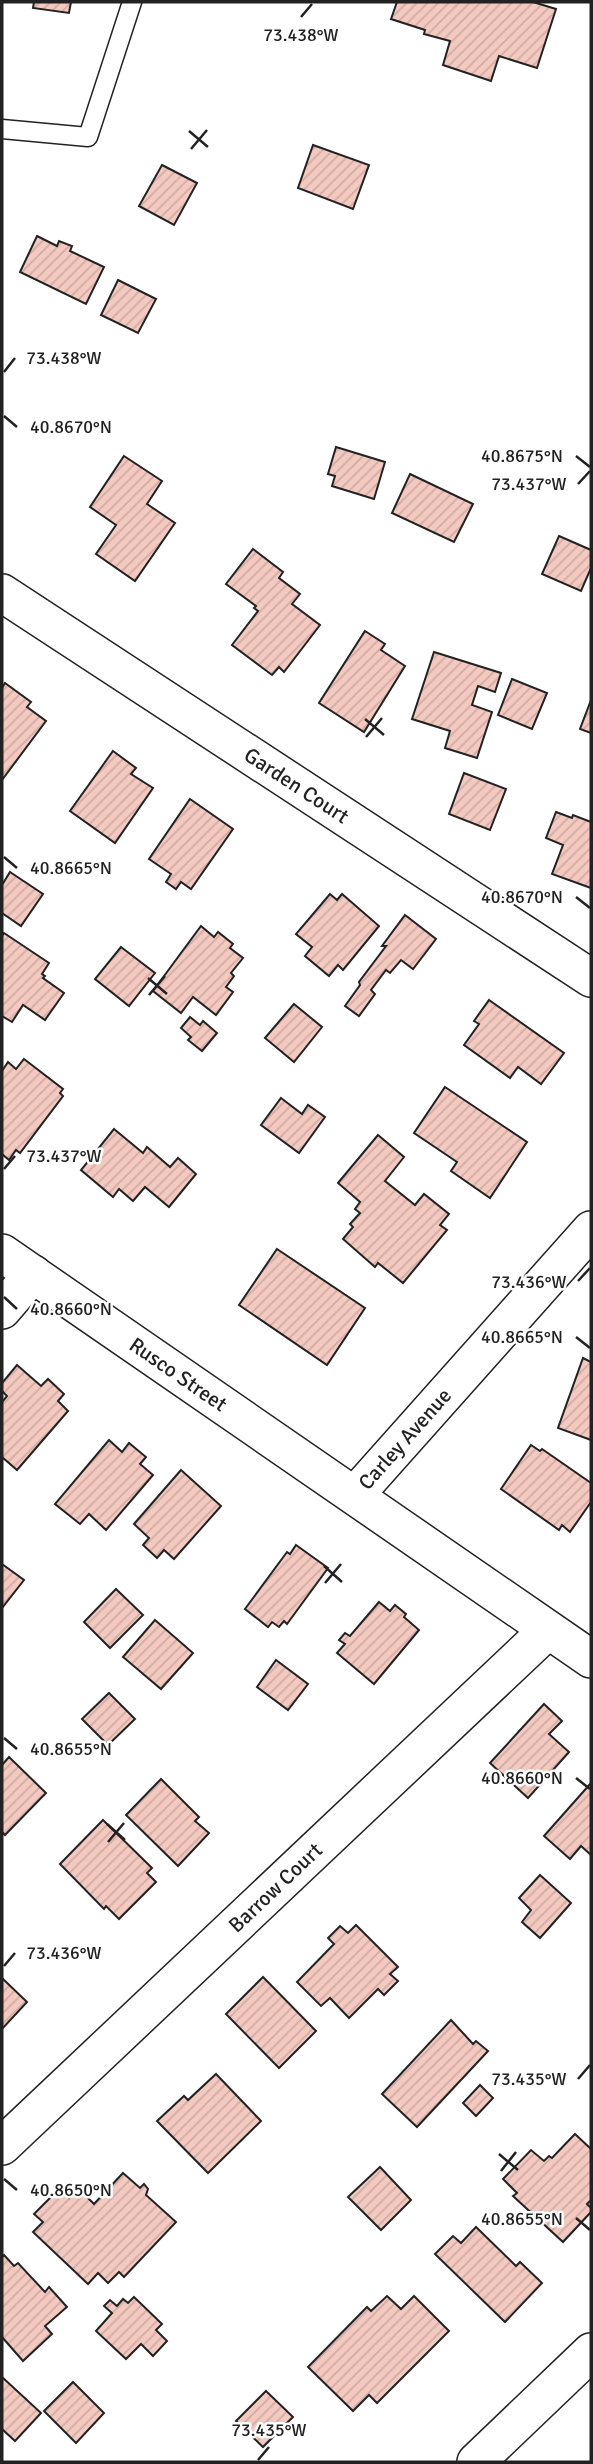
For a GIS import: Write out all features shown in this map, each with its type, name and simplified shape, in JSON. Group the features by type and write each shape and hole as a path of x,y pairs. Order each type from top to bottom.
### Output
{"street":[{"name":"Garden Court","path":"2,593 591,978"},
{"name":"Carley Avenue","path":"591,1230 355,1495 591,1658"},
{"name":"Rusco Street","path":"2,1253 355,1495"},
{"path":"2,1310 33,1274"},
{"name":"Barrow Court","path":"2,2146 548,1630"},
{"path":"477,2462 591,2352"}],"lane":[{"path":"2,129 88,136 132,2"}],"building":[{"path":"34,2 71,2 69,13 33,8"},
{"path":"397,2 533,2 556,9 537,68 499,56 491,81 443,65 450,41 424,34 425,30 391,19"},
{"path":"313,145 369,165 353,209 298,188"},
{"path":"162,165 197,183 174,225 139,206"},
{"path":"37,236 57,246 59,241 72,246 70,251 104,267 86,304 20,272"},
{"path":"118,280 156,299 138,333 101,315"},
{"path":"336,447 385,462 374,499 332,486 335,476 328,474"},
{"path":"124,456 162,481 147,504 175,523 135,581 96,554 116,525 90,507"},
{"path":"410,474 473,504 454,542 392,513"},
{"path":"559,536 591,550 591,568 581,591 542,574"},
{"path":"253,549 283,572 279,578 300,594 292,604 320,625 284,672 279,667 272,675 232,645 258,611 254,608 256,606 226,584"},
{"path":"365,631 385,644 381,650 405,666 364,732 319,703"},
{"path":"434,652 501,673 495,692 478,686 472,705 492,712 477,758 445,748 450,731 412,719"},
{"path":"512,679 547,693 532,729 498,715"},
{"path":"5,683 31,702 27,707 46,721 2,780 2,688"},
{"path":"591,700 591,733 580,729"},
{"path":"113,751 136,768 131,774 153,788 115,843 70,811"},
{"path":"464,773 506,789 490,830 449,814"},
{"path":"190,799 233,829 191,889 181,882 176,889 166,882 171,874 149,859"},
{"path":"556,812 591,822 591,888 552,874 563,845 546,838"},
{"path":"10,872 43,894 21,926 2,913 2,885"},
{"path":"330,894 337,900 342,894 379,926 343,970 338,965 329,976 305,956 312,947 296,934"},
{"path":"405,915 436,939 413,969 401,960 390,973 386,970 371,990 375,994 359,1016 345,1006 386,946 382,946"},
{"path":"201,926 214,937 218,932 233,944 230,948 243,958 231,973 234,976 226,987 233,992 216,1015 193,997 181,1013 153,991"},
{"path":"4,933 49,963 42,974 45,976 43,978 64,993 45,1020 23,1005 12,1022 2,1016"},
{"path":"121,947 155,973 129,1006 95,979"},
{"path":"489,1000 564,1053 541,1084 518,1067 510,1078 464,1045 479,1024 474,1021"},
{"path":"294,1004 322,1027 294,1062 265,1038"},
{"path":"190,1017 200,1025 203,1021 217,1033 202,1051 188,1040 191,1037 181,1028"},
{"path":"24,1059 63,1089 60,1093 63,1096 20,1153 16,1150 9,1160 2,1154 2,1071 8,1062 16,1069"},
{"path":"445,1087 527,1142 490,1198 451,1171 457,1162 414,1133"},
{"path":"281,1098 302,1114 308,1105 325,1117 299,1153 261,1125"},
{"path":"114,1129 143,1153 147,1147 170,1167 178,1158 196,1174 169,1207 145,1187 133,1201 119,1189 113,1197 81,1170"},
{"path":"378,1135 404,1157 385,1181 415,1205 424,1194 449,1214 440,1225 447,1230 403,1283 378,1263 375,1267 343,1239 353,1227 350,1224 360,1213 355,1209 360,1202 338,1183"},
{"path":"277,1249 365,1308 327,1365 239,1305"},
{"path":"583,1358 591,1362 591,1440 558,1428"},
{"path":"17,1365 41,1386 48,1379 64,1394 58,1401 68,1411 17,1470 2,1457 2,1402 7,1396 2,1391 2,1383"},
{"path":"109,1440 122,1452 129,1443 146,1457 140,1464 153,1475 106,1530 89,1514 80,1524 55,1504"},
{"path":"531,1445 540,1451 542,1449 591,1483 591,1502 570,1532 562,1525 559,1530 501,1489"},
{"path":"181,1470 221,1506 174,1559 164,1550 157,1558 143,1545 149,1538 134,1524"},
{"path":"296,1545 328,1568 287,1624 284,1621 279,1627 272,1622 268,1627 245,1609 287,1552 290,1554"},
{"path":"2,1564 24,1580 2,1608"},
{"path":"116,1589 143,1615 110,1648 84,1622"},
{"path":"379,1602 390,1611 395,1605 419,1630 374,1684 337,1653 345,1644 339,1640 345,1633 350,1636"},
{"path":"155,1620 193,1653 161,1689 123,1657"},
{"path":"276,1660 308,1684 288,1710 257,1687"},
{"path":"109,1693 135,1719 108,1745 82,1719"},
{"path":"544,1704 562,1721 549,1734 569,1752 528,1798 490,1763"},
{"path":"9,1757 46,1793 5,1835 2,1832 2,1765"},
{"path":"161,1779 199,1817 195,1821 209,1833 178,1866 126,1815"},
{"path":"591,1783 591,1855 581,1846 570,1859 544,1836"},
{"path":"103,1820 152,1868 147,1873 156,1882 119,1919 106,1906 104,1909 60,1864"},
{"path":"540,1875 571,1903 540,1938 522,1922 531,1910 519,1898"},
{"path":"356,1925 398,1967 390,1974 398,1981 384,1995 378,1989 349,2018 330,1998 321,2006 297,1982 334,1944 328,1938 340,1926 348,1933"},
{"path":"263,1977 316,2031 279,2068 226,2014"},
{"path":"2,1978 27,2002 2,2029"},
{"path":"451,2020 473,2044 476,2041 488,2051 417,2127 382,2094"},
{"path":"216,2074 261,2121 208,2173 157,2121 184,2096 188,2100"},
{"path":"480,2085 493,2098 476,2116 463,2103"},
{"path":"575,2134 591,2149 591,2200 587,2204 591,2212 563,2242 513,2196 517,2193 503,2179 531,2150 544,2161 549,2156 552,2158"},
{"path":"380,2167 411,2200 381,2230 348,2197"},
{"path":"123,2173 140,2188 144,2184 148,2189 146,2195 176,2222 124,2277 119,2272 108,2283 98,2273 88,2284 33,2232 43,2222 34,2214 59,2189 69,2198 78,2188 94,2204"},
{"path":"476,2227 516,2266 520,2262 542,2283 505,2322 435,2254 453,2236 461,2243"},
{"path":"4,2255 14,2266 18,2263 45,2292 49,2287 67,2307 45,2326 52,2334 23,2361 2,2337"},
{"path":"387,2296 401,2309 414,2296 449,2331 377,2403 369,2395 353,2411 308,2367 367,2307 371,2311"},
{"path":"134,2297 162,2324 156,2330 167,2341 153,2356 141,2344 126,2359 96,2331 112,2313 104,2306 110,2300 117,2306 123,2299 128,2303"},
{"path":"2,2377 41,2413 15,2441 2,2429"},
{"path":"73,2382 104,2413 76,2443 44,2411"},
{"path":"266,2391 293,2417 263,2447 236,2421"}]}
